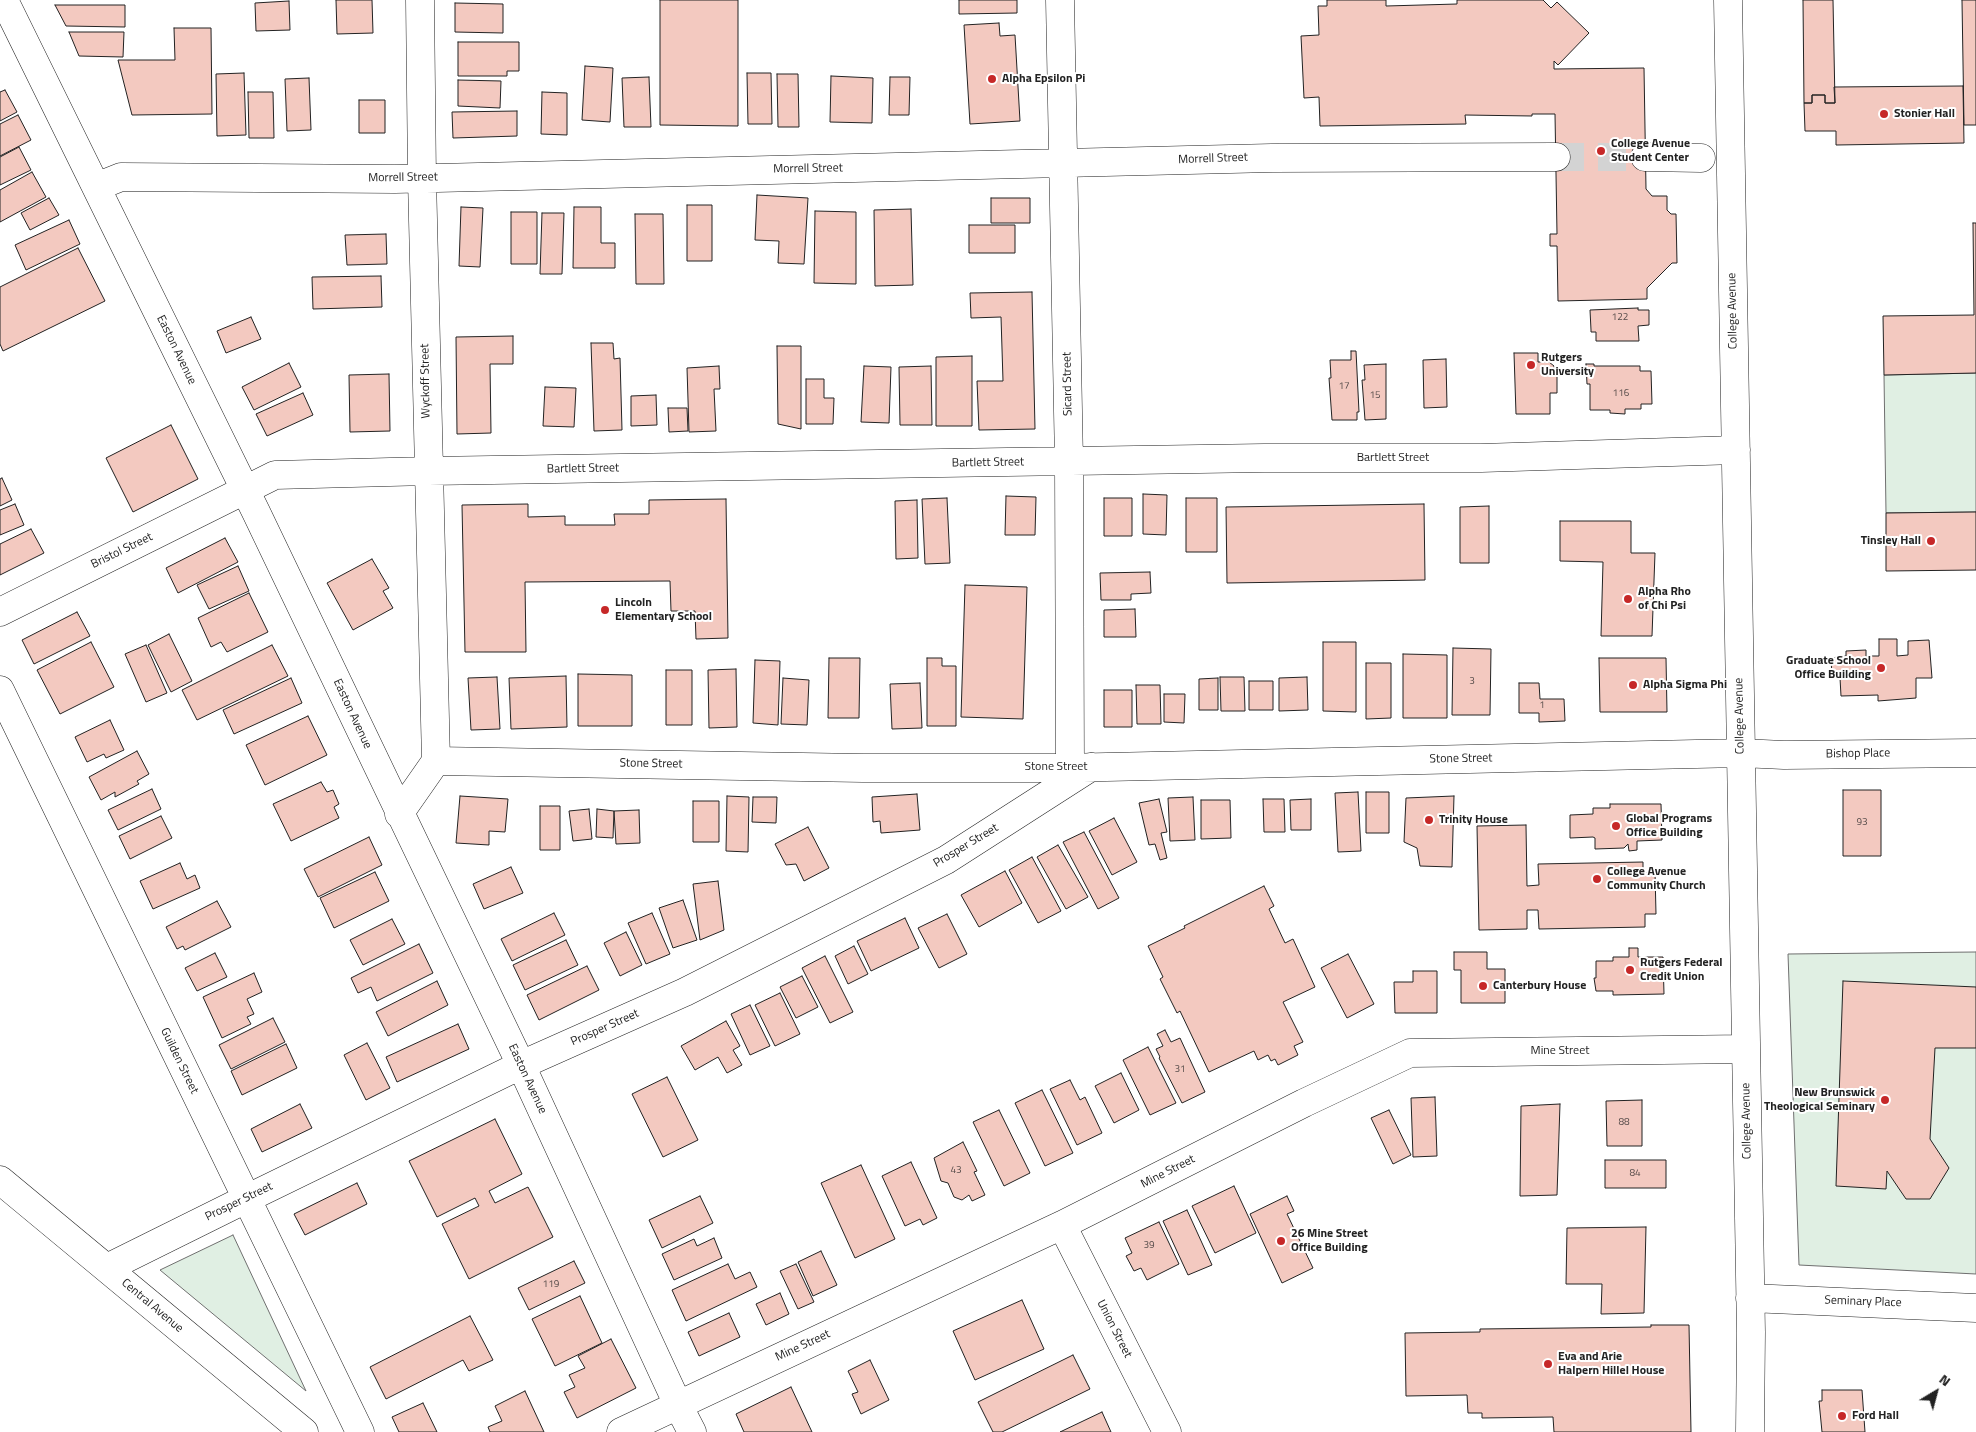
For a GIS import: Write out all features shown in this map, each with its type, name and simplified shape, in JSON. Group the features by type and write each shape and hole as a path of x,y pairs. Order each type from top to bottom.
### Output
{"street":[{"name":"Easton Avenue","path":"4,0 245,490 521,1065 692,1432"},
{"name":"Wyckoff Street","path":"420,0 428,471 436,761"},
{"name":"Sicard Street","path":"1060,0 1070,462 1080,767"},
{"name":"College Avenue","path":"1728,0 1750,1298 1750,1432"},
{"name":"Morrell Street","path":"96,187 121,177 422,178 1272,158 1556,157"},
{"path":"1645,157 1701,158"},
{"name":"Bartlett Street","path":"245,490 275,475 1264,458 1481,458 1736,450"},
{"name":"Bristol Street","path":"0,612 245,490"},
{"name":"Guilden Street","path":"0,690 360,1432"},
{"name":"Bishop Place","path":"1741,753 1784,755 1976,753"},
{"name":"Stone Street","path":"436,761 864,768 1080,767 1741,753"},
{"path":"399,814 436,761"},
{"name":"Prosper Street","path":"107,1268 521,1065 685,992 946,860 1080,767"},
{"name":"Mine Street","path":"621,1432 1062,1225 1321,1094 1410,1053 1746,1049"},
{"name":"Central Avenue","path":"0,1180 304,1432"},
{"name":"Union Street","path":"1062,1225 1166,1432"},
{"name":"Seminary Place","path":"1750,1298 1976,1308"}],"green space":[{"path":"1976,373 1976,512 1886,513 1884,375"},
{"path":"1976,952 1976,1274 1799,1265 1788,954"},
{"path":"233,1235 306,1391 160,1270"}],"building":[{"path":"336,0 372,0 373,33 337,34"},
{"path":"660,0 738,0 738,126 660,125"},
{"path":"959,0 1017,0 1017,13 959,14"},
{"name":"College Avenue Student Center","path":"1327,0 1386,0 1386,6 1457,4 1457,0 1543,0 1551,8 1557,2 1589,33 1558,65 1554,61 1554,69 1644,68 1646,189 1652,196 1667,196 1667,210 1671,214 1676,214 1677,263 1672,263 1647,288 1647,299 1558,301 1557,246 1550,246 1550,234 1557,234 1555,114 1532,114 1532,116 1465,115 1466,124 1320,126 1319,97 1304,98 1301,36 1319,35 1318,6 1327,6"},
{"path":"1803,0 1833,0 1835,103 1825,103 1825,95 1812,95 1812,103 1804,103"},
{"path":"1962,0 1976,0 1976,125 1964,125"},
{"path":"289,1 290,30 256,31 255,3"},
{"path":"455,3 503,4 503,33 455,32"},
{"path":"55,5 125,5 125,27 66,26"},
{"name":"Alpha Epsilon Pi","path":"999,23 1000,36 1015,35 1020,121 970,124 964,25"},
{"path":"174,28 211,28 212,114 132,115 118,60 175,60"},
{"path":"69,32 124,32 123,57 79,56"},
{"path":"458,42 519,42 519,71 507,71 507,76 458,76"},
{"path":"585,66 613,68 610,122 582,120"},
{"path":"244,73 246,135 217,136 216,74"},
{"path":"747,73 771,73 772,124 748,124"},
{"path":"777,74 798,74 799,127 778,127"},
{"path":"831,76 873,78 872,123 830,122"},
{"path":"649,77 651,127 624,127 622,78"},
{"path":"890,77 910,77 909,115 889,115"},
{"path":"309,78 311,130 287,131 285,79"},
{"path":"458,80 501,81 500,108 458,106"},
{"name":"Stonier Hall","path":"1963,86 1964,143 1836,145 1836,131 1805,131 1804,103 1812,103 1812,95 1825,95 1825,103 1835,103 1834,87"},
{"path":"5,90 17,112 0,121 0,92"},
{"path":"248,92 273,92 274,138 249,138"},
{"path":"542,92 567,93 567,135 541,134"},
{"path":"359,100 385,100 385,133 359,133"},
{"path":"517,111 517,136 453,138 452,112"},
{"path":"18,115 31,140 0,156 0,124"},
{"path":"19,147 31,170 0,185 0,157"},
{"path":"32,172 46,197 0,222 0,190"},
{"path":"757,195 808,198 804,264 778,263 779,241 755,240"},
{"path":"49,198 59,215 30,230 21,213"},
{"path":"991,198 1030,198 1030,223 991,223"},
{"path":"687,205 712,205 712,261 687,261"},
{"path":"461,207 483,208 480,267 459,266"},
{"path":"574,207 601,207 601,243 615,243 615,268 573,268"},
{"path":"911,209 913,285 875,286 874,210"},
{"path":"815,211 856,212 856,284 814,283"},
{"path":"511,212 537,212 537,264 511,264"},
{"path":"542,213 564,213 562,274 540,274"},
{"path":"635,214 663,214 664,284 636,284"},
{"path":"69,220 80,244 26,270 15,245"},
{"path":"1973,223 1976,223 1976,373 1884,375 1883,316 1974,315"},
{"path":"969,225 1015,225 1015,253 969,253"},
{"path":"386,234 387,264 347,265 345,235"},
{"path":"78,248 105,301 3,351 0,344 0,287"},
{"path":"381,276 382,307 313,309 312,277"},
{"path":"1032,292 1035,429 979,430 977,381 1003,381 1001,317 971,318 970,293"},
{"path":"1638,308 1638,310 1649,310 1649,325 1638,326 1639,341 1596,341 1596,332 1591,332 1590,310"},
{"path":"251,317 261,339 226,353 217,331"},
{"path":"513,336 513,364 490,364 491,433 457,434 456,337"},
{"path":"591,343 613,343 614,359 620,358 622,430 594,431"},
{"path":"777,346 801,346 801,429 778,424"},
{"path":"1351,351 1356,351 1359,412 1357,412 1357,420 1332,420 1329,378 1331,378 1330,360 1351,360"},
{"path":"1514,353 1538,353 1538,362 1549,362 1554,366 1554,371 1557,371 1557,393 1550,393 1550,414 1516,414"},
{"path":"972,356 972,426 936,426 936,357"},
{"path":"1446,359 1447,407 1424,408 1423,360"},
{"path":"289,363 301,387 254,410 242,387"},
{"path":"1386,364 1386,419 1365,420 1362,380 1365,380 1364,365"},
{"path":"1586,364 1594,364 1594,366 1640,366 1640,371 1651,371 1652,404 1641,404 1641,409 1625,409 1625,414 1610,413 1610,410 1590,410 1590,384 1587,384"},
{"path":"719,366 720,389 714,389 716,431 689,432 687,368"},
{"path":"864,366 891,367 889,423 861,422"},
{"path":"931,366 932,425 900,425 899,367"},
{"path":"389,374 390,431 350,432 349,375"},
{"path":"806,379 824,379 824,398 834,398 833,424 806,424"},
{"path":"545,387 576,388 574,427 543,426"},
{"path":"303,393 313,415 267,436 256,414"},
{"path":"656,395 657,425 631,426 631,396"},
{"path":"668,408 687,408 688,431 669,432"},
{"path":"171,425 198,479 133,512 106,458"},
{"path":"2,478 12,500 0,506 0,479"},
{"path":"1143,494 1167,495 1166,535 1143,534"},
{"path":"1006,496 1036,497 1035,535 1005,535"},
{"path":"947,498 950,563 925,564 922,499"},
{"path":"1104,498 1132,498 1132,536 1104,536"},
{"path":"1186,498 1217,498 1217,552 1186,552"},
{"path":"726,499 728,638 696,639 695,611 671,611 670,581 525,582 526,652 465,652 462,505 528,504 528,517 565,516 565,525 615,525 614,514 649,514 649,500"},
{"path":"917,500 918,558 896,559 895,501"},
{"path":"15,504 24,525 0,535 0,510"},
{"path":"1424,504 1425,580 1227,583 1226,507"},
{"path":"1489,506 1489,563 1460,563 1460,507"},
{"name":"Tinsley Hall","path":"1976,512 1976,570 1886,571 1886,513"},
{"name":"Alpha Rho of Chi Psi","path":"1560,521 1631,521 1631,553 1655,553 1652,636 1601,636 1603,562 1560,561"},
{"path":"31,529 44,553 0,575 0,544"},
{"path":"225,538 238,562 178,593 166,568"},
{"path":"372,559 389,588 383,591 393,608 353,630 327,583"},
{"path":"238,566 249,591 209,609 197,585"},
{"path":"1150,572 1151,593 1131,594 1131,600 1101,600 1100,573"},
{"path":"965,585 1027,587 1023,719 961,717"},
{"path":"249,593 268,632 227,652 221,642 211,647 198,618"},
{"path":"1135,609 1136,637 1104,637 1104,610"},
{"path":"77,612 90,636 34,664 22,640"},
{"path":"169,634 192,681 171,692 148,645"},
{"name":"Graduate School Office Building","path":"1879,639 1897,639 1897,656 1908,655 1908,641 1929,640 1932,678 1916,678 1916,698 1878,701 1878,695 1841,696 1840,678 1832,678 1831,658 1846,656 1846,651 1866,650 1866,656 1879,656"},
{"path":"91,642 114,687 60,714 37,670"},
{"path":"1323,642 1356,642 1356,712 1323,711"},
{"path":"146,645 167,693 146,702 125,654"},
{"path":"272,645 288,676 197,720 182,690"},
{"path":"1453,648 1491,649 1490,715 1452,715"},
{"path":"1403,654 1447,655 1447,718 1403,718"},
{"path":"829,658 860,658 859,718 828,718"},
{"path":"927,658 942,658 942,666 956,666 956,726 927,726"},
{"name":"Alpha Sigma Phi","path":"1599,658 1666,658 1667,712 1600,712"},
{"path":"755,660 780,661 778,725 753,723"},
{"path":"1366,663 1391,663 1391,718 1366,719"},
{"path":"736,669 737,727 709,728 708,670"},
{"path":"666,670 692,670 692,725 666,725"},
{"path":"578,674 632,675 632,726 578,726"},
{"path":"566,676 567,727 511,729 509,678"},
{"path":"497,677 500,729 471,730 468,678"},
{"path":"1220,677 1244,677 1245,711 1221,711"},
{"path":"1307,677 1308,710 1279,711 1279,678"},
{"path":"291,678 302,703 234,734 223,710"},
{"path":"783,678 809,680 807,725 781,724"},
{"path":"1218,678 1218,710 1199,710 1199,679"},
{"path":"1249,681 1273,681 1273,710 1249,710"},
{"path":"920,683 922,728 892,729 890,684"},
{"path":"1519,683 1539,683 1540,699 1564,699 1565,721 1539,722 1539,713 1519,713"},
{"path":"1136,685 1160,685 1161,724 1137,724"},
{"path":"1104,690 1132,690 1132,727 1104,727"},
{"path":"1164,694 1185,694 1184,723 1164,722"},
{"path":"308,716 327,755 265,785 246,745"},
{"path":"110,720 124,750 106,758 104,754 87,762 75,737"},
{"path":"137,751 149,774 137,781 139,784 115,797 115,792 101,800 89,777"},
{"path":"321,782 327,792 333,790 339,804 334,807 339,818 291,841 273,804"},
{"path":"152,789 161,809 118,830 108,810"},
{"path":"1843,790 1881,790 1881,856 1843,856"},
{"path":"1358,792 1361,851 1338,852 1335,793"},
{"path":"1366,792 1389,792 1389,833 1366,833"},
{"path":"917,794 920,830 881,833 880,821 873,822 872,797"},
{"path":"460,796 508,799 505,832 489,831 489,845 456,843"},
{"path":"727,796 749,797 748,852 726,851"},
{"name":"Trinity House","path":"1454,796 1452,867 1420,866 1417,848 1404,842 1406,798"},
{"path":"753,797 777,797 776,823 752,822"},
{"path":"1193,797 1195,840 1170,841 1168,798"},
{"path":"1159,799 1167,832 1161,833 1167,858 1160,860 1155,844 1149,845 1139,803"},
{"path":"1263,799 1284,799 1285,832 1264,832"},
{"path":"1311,799 1311,830 1291,830 1290,800"},
{"path":"1201,800 1230,800 1231,838 1201,839"},
{"path":"693,801 719,801 719,842 693,842"},
{"name":"Global Programs Office Building","path":"1610,804 1661,804 1662,840 1637,841 1637,850 1629,851 1628,844 1624,848 1595,849 1595,838 1593,837 1570,838 1570,815 1593,814 1593,808 1610,808"},
{"path":"540,806 560,806 560,850 540,850"},
{"path":"589,809 592,839 573,841 569,811"},
{"path":"597,809 614,811 613,838 596,837"},
{"path":"639,810 640,843 616,844 614,811"},
{"path":"161,816 172,838 130,859 119,836"},
{"path":"1114,818 1137,862 1112,875 1089,831"},
{"name":"College Avenue Community Church","path":"1526,825 1527,886 1539,885 1538,864 1643,862 1643,873 1655,872 1656,914 1645,914 1645,927 1539,929 1538,910 1527,910 1527,929 1479,930 1477,826"},
{"path":"808,827 829,868 804,881 796,864 786,865 775,844"},
{"path":"1084,832 1119,898 1098,909 1063,842"},
{"path":"369,837 382,865 318,897 304,869"},
{"path":"1058,845 1088,897 1066,909 1037,857"},
{"path":"1032,857 1061,911 1038,923 1009,870"},
{"path":"180,863 187,879 195,875 200,888 153,909 140,881"},
{"path":"511,867 523,893 484,909 473,884"},
{"path":"1005,871 1022,903 979,927 961,895"},
{"path":"375,872 389,901 334,928 320,898"},
{"path":"718,881 724,930 700,940 693,884"},
{"path":"1264,886 1274,906 1269,909 1285,943 1293,939 1315,987 1283,1002 1303,1042 1294,1046 1298,1055 1278,1065 1275,1059 1271,1061 1268,1055 1258,1060 1254,1051 1209,1072 1180,1011 1177,1013 1160,979 1163,977 1148,946"},
{"path":"683,900 697,940 673,948 659,908"},
{"path":"217,901 231,927 185,950 183,946 177,949 166,927"},
{"path":"554,913 565,935 512,961 501,939"},
{"path":"652,913 670,954 646,964 628,923"},
{"path":"947,914 967,954 939,968 918,928"},
{"path":"905,918 919,948 871,971 857,941"},
{"path":"392,919 405,944 363,965 350,940"},
{"path":"626,932 642,965 620,976 604,943"},
{"path":"566,940 578,965 525,990 513,965"},
{"path":"419,944 433,973 377,1001 371,987 358,993 351,978"},
{"path":"854,946 868,974 848,984 835,956"},
{"name":"Rutgers Federal Credit Union","path":"1629,948 1638,948 1638,957 1663,957 1664,994 1613,995 1613,991 1596,991 1594,978 1596,978 1596,961 1613,961 1613,957 1629,957"},
{"name":"Canterbury House","path":"1454,952 1487,952 1487,969 1505,969 1505,1003 1461,1003 1461,970 1454,970"},
{"path":"215,953 227,977 197,991 185,968"},
{"path":"1348,954 1374,1004 1347,1018 1321,968"},
{"path":"825,956 853,1012 830,1023 802,968"},
{"path":"587,966 599,990 539,1020 527,995"},
{"path":"1413,971 1437,971 1437,1013 1395,1013 1394,982 1413,982"},
{"path":"254,973 262,992 247,999 254,1014 247,1017 251,1024 222,1038 203,997"},
{"path":"802,976 818,1007 796,1018 780,987"},
{"path":"437,981 448,1005 388,1036 376,1012"},
{"name":"New Brunswick Theological Seminary","path":"1843,981 1976,987 1976,1048 1935,1048 1930,1139 1949,1168 1930,1199 1906,1199 1887,1171 1886,1189 1836,1186"},
{"path":"780,993 800,1034 775,1046 755,1005"},
{"path":"750,1005 770,1046 750,1055 731,1014"},
{"path":"273,1018 285,1042 231,1069 219,1045"},
{"path":"726,1021 740,1046 733,1050 742,1065 727,1073 718,1057 695,1070 681,1046"},
{"path":"458,1024 469,1049 397,1082 386,1057"},
{"path":"1165,1030 1171,1042 1180,1038 1205,1092 1182,1103 1156,1049 1163,1046 1157,1034"},
{"path":"367,1043 390,1088 366,1100 344,1055"},
{"path":"286,1044 297,1068 242,1095 231,1071"},
{"path":"1148,1047 1176,1103 1150,1115 1123,1060"},
{"path":"1121,1073 1139,1110 1114,1123 1095,1086"},
{"path":"667,1077 698,1140 663,1157 632,1094"},
{"path":"1070,1080 1080,1100 1085,1097 1102,1133 1077,1145 1050,1089"},
{"path":"1042,1090 1073,1153 1045,1166 1015,1103"},
{"path":"1435,1097 1437,1156 1413,1157 1411,1098"},
{"path":"1642,1100 1642,1146 1607,1146 1606,1101"},
{"path":"300,1104 312,1128 262,1152 251,1129"},
{"path":"1560,1104 1557,1195 1520,1196 1521,1106"},
{"path":"999,1110 1030,1173 1004,1186 973,1122"},
{"path":"1389,1110 1411,1155 1393,1164 1371,1118"},
{"path":"495,1119 522,1174 489,1191 495,1203 528,1187 553,1237 469,1279 442,1224 479,1206 475,1198 437,1217 409,1161"},
{"path":"963,1142 977,1171 974,1172 985,1195 972,1201 969,1195 962,1200 954,1197 948,1183 941,1181 934,1158"},
{"path":"1605,1160 1666,1160 1666,1188 1605,1188"},
{"path":"911,1162 937,1218 923,1225 920,1219 905,1226 882,1176"},
{"path":"861,1165 895,1239 855,1258 821,1183"},
{"path":"357,1183 367,1204 305,1235 294,1214"},
{"path":"1234,1186 1256,1233 1215,1253 1192,1206"},
{"path":"700,1196 713,1223 662,1248 649,1220"},
{"name":"26 Mine Street Office Building","path":"1287,1196 1294,1211 1287,1214 1313,1268 1282,1283 1250,1214"},
{"path":"1187,1210 1212,1265 1188,1275 1163,1221"},
{"path":"1159,1222 1179,1264 1147,1280 1141,1268 1134,1271 1126,1256 1132,1253 1125,1238"},
{"path":"1646,1227 1644,1313 1601,1314 1602,1284 1566,1284 1567,1228"},
{"path":"714,1238 722,1258 674,1280 662,1254 694,1239 697,1246"},
{"path":"821,1251 837,1285 813,1296 798,1262"},
{"path":"574,1261 585,1283 529,1310 518,1288"},
{"path":"728,1264 735,1279 750,1272 757,1287 686,1321 672,1290"},
{"path":"796,1264 814,1302 798,1309 780,1271"},
{"path":"780,1293 789,1314 766,1325 756,1304"},
{"path":"580,1296 602,1343 555,1366 532,1319"},
{"path":"1022,1300 1044,1349 975,1380 953,1331"},
{"path":"729,1313 740,1337 699,1356 688,1332"},
{"path":"470,1316 493,1360 469,1371 463,1360 386,1399 370,1367"},
{"name":"Eva and Arie Halpern Hillel House","path":"1651,1325 1689,1325 1691,1432 1554,1432 1553,1417 1482,1418 1482,1413 1468,1413 1467,1395 1406,1396 1405,1333 1480,1332 1480,1329 1651,1327"},
{"path":"611,1339 636,1388 577,1418 564,1392 575,1387 569,1375 585,1368 578,1356"},
{"path":"1073,1355 1090,1389 1002,1432 993,1432 978,1402"},
{"path":"870,1360 889,1400 861,1414 852,1394 858,1392 848,1371"},
{"path":"791,1387 812,1432 744,1432 736,1414"},
{"name":"Ford Hall","path":"1822,1390 1862,1390 1865,1432 1822,1432 1819,1401 1822,1401"},
{"path":"525,1391 544,1432 490,1432 488,1427 502,1421 495,1406"},
{"path":"423,1403 437,1432 399,1432 392,1417"},
{"path":"1102,1412 1111,1432 1060,1432"}],"tunnel":[{"path":"1556,157 1645,157"}],"place":[{"name":"Alpha Epsilon Pi","path":"992,79"},
{"name":"Stonier Hall","path":"1884,114"},
{"name":"College Avenue Student Center","path":"1601,151"},
{"name":"Rutgers University","path":"1531,365"},
{"name":"Tinsley Hall","path":"1931,541"},
{"name":"Alpha Rho of Chi Psi","path":"1628,599"},
{"name":"Lincoln Elementary School","path":"605,610"},
{"name":"Graduate School Office Building","path":"1881,668"},
{"name":"Alpha Sigma Phi","path":"1633,685"},
{"name":"Trinity House","path":"1429,820"},
{"name":"Global Programs Office Building","path":"1616,826"},
{"name":"College Avenue Community Church","path":"1597,879"},
{"name":"Rutgers Federal Credit Union","path":"1630,970"},
{"name":"Canterbury House","path":"1483,986"},
{"name":"New Brunswick Theological Seminary","path":"1885,1100"},
{"name":"26 Mine Street Office Building","path":"1281,1241"},
{"name":"Eva and Arie Halpern Hillel House","path":"1548,1364"},
{"name":"Ford Hall","path":"1842,1416"}]}
